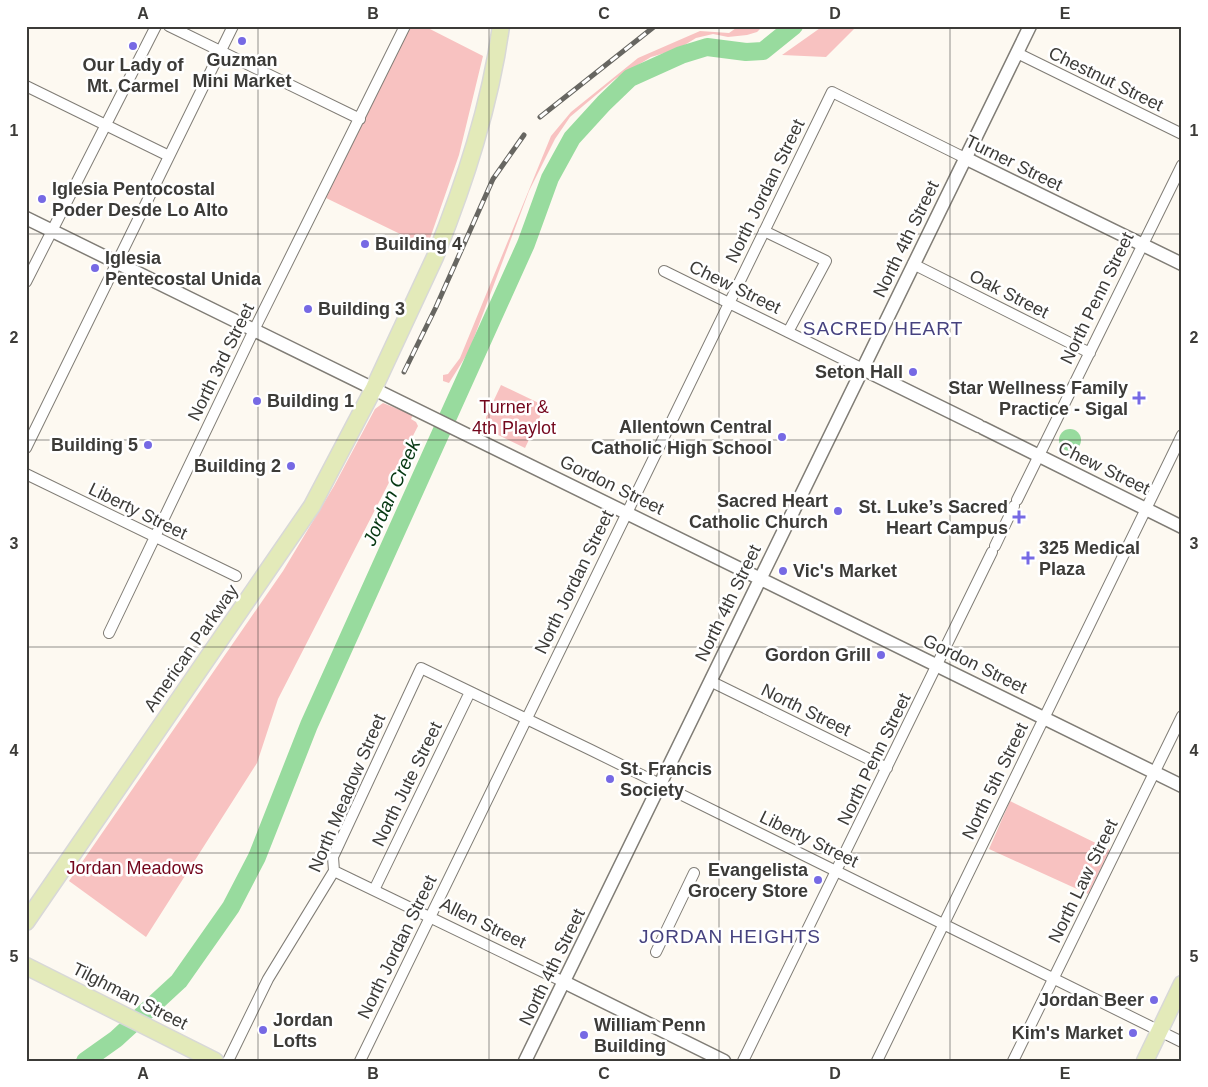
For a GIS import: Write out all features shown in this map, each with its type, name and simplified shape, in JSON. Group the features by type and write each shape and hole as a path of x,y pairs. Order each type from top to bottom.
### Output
{"main road":[{"name":"American Parkway","path":"26,922 312,506 374,388 435,257 479,131 497,55 501,26"},
{"name":"Tilghman Street","path":"26,966 215,1061"},
{"path":"1145,1061 1182,984"}],"street":[{"path":"26,282 156,26"},
{"path":"169,26 360,119"},
{"path":"26,448 233,26"},
{"name":"North 3rd Street","path":"109,633 254,330 405,26"},
{"name":"North 4th Street","path":"525,1061 1030,26"},
{"name":"Chestnut Street","path":"1017,52 1182,134"},
{"path":"26,86 169,156"},
{"name":"Turner Street","path":"832,92 1182,264"},
{"name":"North Jordan Street","path":"360,1061 525,718 832,92"},
{"name":"North Penn Street","path":"744,1061 938,666 1038,456 1182,165"},
{"name":"Gordon Street","path":"26,218 1045,717 1182,786"},
{"path":"764,231 826,261 788,332"},
{"name":"Oak Street","path":"913,264 1090,353"},
{"name":"Chew Street","path":"664,271 1182,526"},
{"name":"North 5th Street","path":"877,1061 1182,435"},
{"name":"Liberty Street","path":"26,474 236,576"},
{"name":"Liberty Street","path":"421,668 1182,1042"},
{"name":"North Meadow Street","path":"228,1061 268,979 334,871 333,857 421,668"},
{"name":"North Street","path":"710,681 887,768"},
{"name":"North Jute Street","path":"374,890 470,692"},
{"name":"North Law Street","path":"1013,1061 1182,716"},
{"name":"Allen Street","path":"334,871 724,1061"},
{"path":"656,952 694,873"}],"green space":[{"path":"410,26 424,26 483,56 459,155 427,247 326,198"},
{"path":"739,26 763,26 757,32 747,35 728,37 713,34 696,38 678,49 651,57 615,79 570,117 555,139 529,191 469,351 449,383 443,381 443,375 448,374 460,358 551,136 571,112 638,58 700,31 729,33"},
{"path":"823,26 857,26 826,57 782,55"},
{"name":"Turner & 4th Playlot","path":"501,385 545,406 525,448 486,429 486,417"},
{"name":"Jordan Meadows","path":"383,403 413,415 411,419 418,426 278,699 257,763 146,937 69,881 283,571 334,486 375,409"},
{"path":"1010,801 1110,850 1088,894 989,849"}],"shaded area":[{"path":"1070,429 1078,432 1081,440 1078,448 1070,451 1062,448 1059,440 1062,432"}],"waterway":[{"name":"Jordan Creek","path":"85,1061 116,1039 179,981 231,907 257,857 309,725 526,244 550,178 572,138 630,78 681,55 707,47 746,52 763,51 794,26"}],"railway":[{"path":"540,117 655,26"},
{"path":"404,372 436,307 493,179 524,135"}],"place":[{"name":"Guzman Mini Market","path":"242,41"},
{"name":"Our Lady of Mt. Carmel","path":"133,46"},
{"name":"Iglesia Pentocostal Poder Desde Lo Alto","path":"42,199"},
{"name":"Building 4","path":"365,244"},
{"name":"Iglesia Pentecostal Unida","path":"95,268"},
{"name":"Building 3","path":"308,309"},
{"name":"Seton Hall","path":"913,372"},
{"name":"Star Wellness Family Practice - Sigal","path":"1139,398"},
{"name":"Building 1","path":"257,401"},
{"name":"Allentown Central Catholic High School","path":"782,437"},
{"name":"Building 5","path":"148,445"},
{"name":"Building 2","path":"291,466"},
{"name":"Sacred Heart Catholic Church","path":"838,511"},
{"name":"St. Luke’s Sacred Heart Campus","path":"1019,517"},
{"name":"325 Medical Plaza","path":"1028,558"},
{"name":"Vic's Market","path":"783,571"},
{"name":"Gordon Grill","path":"881,655"},
{"name":"St. Francis Society","path":"610,779"},
{"name":"Evangelista Grocery Store","path":"818,880"},
{"name":"Jordan Beer","path":"1154,1000"},
{"name":"Jordan Lofts","path":"263,1030"},
{"name":"Kim's Market","path":"1133,1033"},
{"name":"William Penn Building","path":"584,1035"}],"district":[{"name":"SACRED HEART","path":"883,328"},
{"name":"JORDAN HEIGHTS","path":"730,936"}]}
